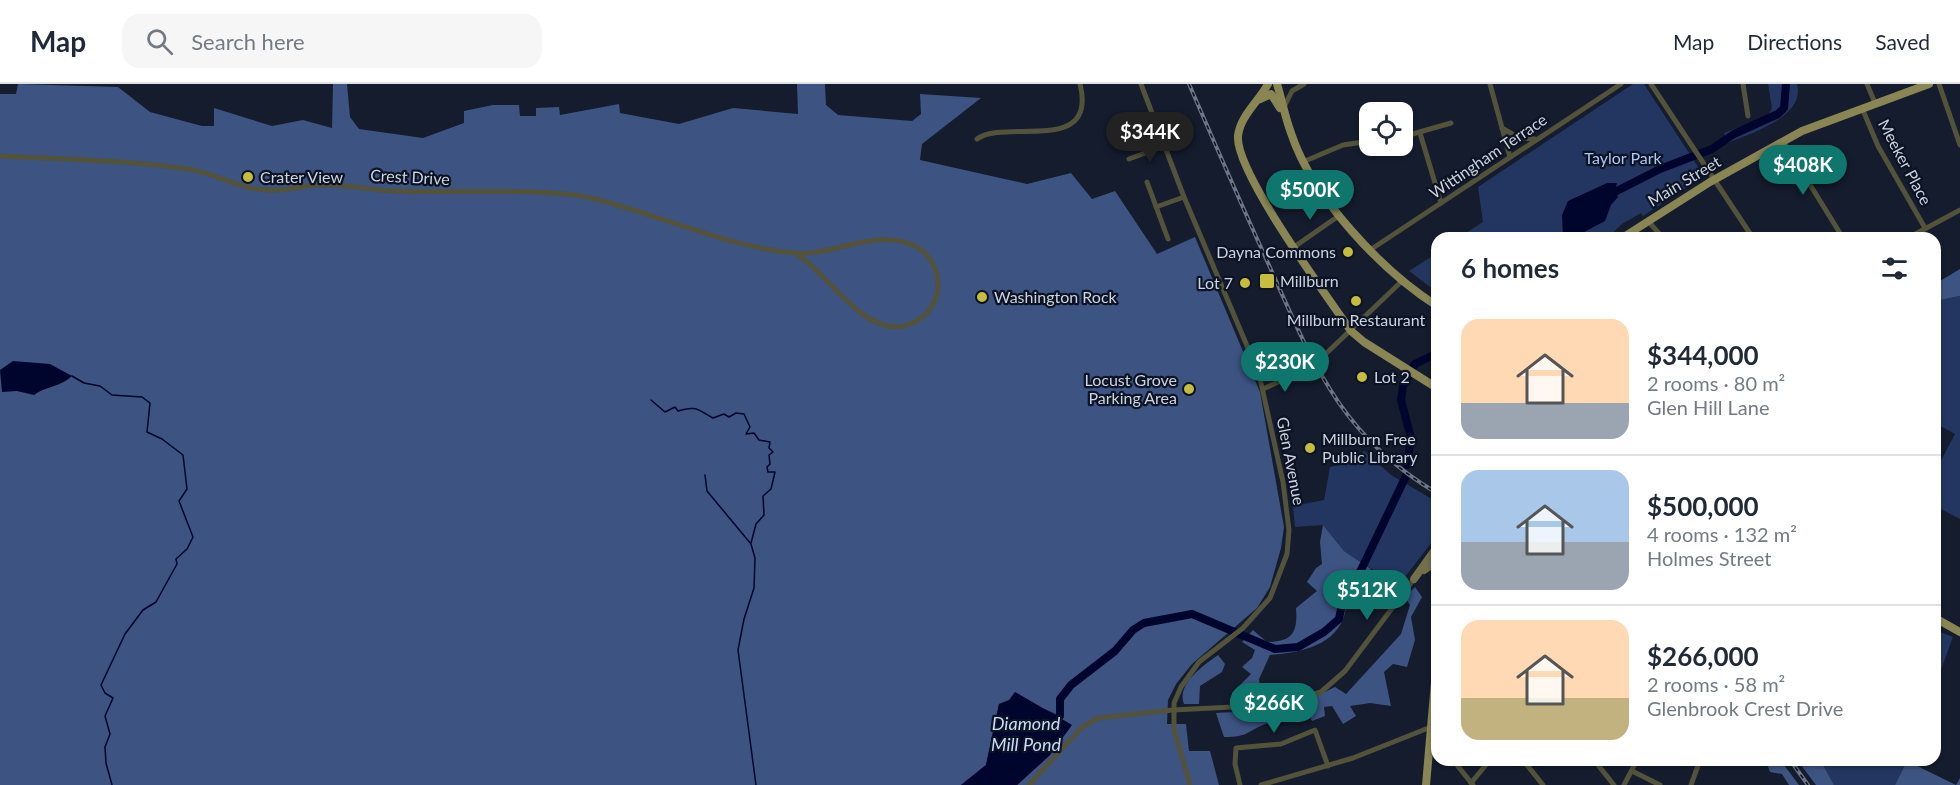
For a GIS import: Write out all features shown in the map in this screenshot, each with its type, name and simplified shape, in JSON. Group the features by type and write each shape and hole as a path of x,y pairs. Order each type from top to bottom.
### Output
{"main road":[{"path":"1268,84 1241,124 1239,147 1264,202 1351,331 1431,385"},
{"path":"1276,84 1291,133"},
{"name":"Main Street","path":"1631,232 1714,180 1784,141 1875,102 1929,84"},
{"path":"1259,99 1265,95 1273,95 1305,161 1340,215 1370,250 1402,281 1431,302"},
{"path":"1414,579 1431,558"},
{"path":"1414,579 1431,566"},
{"path":"1941,621 1960,632"},
{"path":"1426,785 1431,753"}],"street":[{"path":"977,139 987,134 1049,132 1063,128 1074,120 1080,111 1082,96 1080,84"},
{"name":"Glen Avenue","path":"1141,84 1184,197 1263,389 1283,482 1289,542 1274,591 1264,606 1243,628 1199,662 1181,687 1173,710"},
{"path":"1284,107 1292,91 1304,84"},
{"path":"1490,84 1510,157"},
{"name":"Wittingham Terrace","path":"1370,250 1621,84"},
{"path":"1651,84 1749,232"},
{"path":"1743,84 1748,116"},
{"path":"1867,84 1875,102"},
{"path":"1939,84 1960,145"},
{"name":"Meeker Place","path":"1862,108 1878,146 1925,228"},
{"path":"1413,135 1451,123"},
{"path":"1502,128 1519,138 1537,139"},
{"path":"1420,133 1441,203"},
{"path":"1784,141 1839,232"},
{"path":"1305,161 1342,145 1359,143"},
{"path":"1129,159 1164,146"},
{"name":"Crest Drive","path":"0,156 161,165 201,171 263,190 347,185 387,191 567,194 606,202 744,243 795,254"},
{"path":"1147,182 1168,239"},
{"path":"1156,207 1184,197"},
{"path":"1918,232 1960,210"},
{"path":"1294,247 1340,215"},
{"path":"1648,221 1658,232"},
{"path":"881,240 902,242 921,250 935,267 938,289 930,310 912,323 890,327 861,314 806,260 795,254 881,240"},
{"path":"1263,389 1309,369 1402,281"},
{"path":"1029,785 1088,722 1106,716 1274,705 1321,692 1345,671 1414,579"},
{"path":"1173,710 1174,729 1190,785"},
{"path":"1240,785 1235,764 1236,748 1281,744 1315,730 1328,766"},
{"path":"1261,785 1431,735"},
{"path":"1458,766 1472,784 1486,766"},
{"path":"1528,766 1543,785"},
{"path":"1599,766 1614,785"},
{"path":"1624,785 1635,766"},
{"path":"1691,785 1698,766"},
{"path":"1632,771 1660,785"}],"green space":[{"name":"Taylor Park","path":"1633,84 1644,84 1704,176 1643,216 1641,213 1622,224 1613,232 1467,232 1483,222 1478,187"},
{"path":"1768,84 1797,84 1798,96 1793,106 1785,115 1762,129 1728,143 1724,133 1768,116 1772,108"},
{"path":"1431,257 1431,288 1409,271"},
{"path":"1960,296 1960,519 1941,509 1941,461 1955,434 1941,426 1941,300"},
{"path":"1364,451 1391,475 1431,498 1431,543 1398,586 1344,551 1323,525 1295,527 1293,506 1324,500 1330,467 1353,462"},
{"path":"1941,632 1953,637 1941,670"},
{"path":"1824,766 1904,766 1895,785 1834,785"}],"shaded area":[{"path":"18,84 118,87 150,112 202,126 214,126 214,108 272,126 303,120 332,128 333,84 347,84 350,117 359,129 423,138 464,123 464,111 493,105 519,105 520,116 536,116 536,108 559,107 560,115 619,104 620,113 679,124 733,108 798,114 797,84 825,84 826,105 838,115 912,121 921,114 920,94 981,98 922,144 920,160 1027,184 1071,173 1092,199 1115,191 1157,254 1195,237 1260,392 1284,527 1281,548 1270,587 1257,608 1192,664 1176,684 1168,700 1167,724 1186,724 1189,751 1210,751 1219,785 1017,785 1050,755 1060,716 1038,706 1022,702 1006,702 999,704 986,765 961,785 0,785 0,94 16,94"},
{"path":"1960,269 1960,296 1941,300 1941,280"},
{"path":"1323,525 1344,551 1371,569 1357,585 1354,583 1343,619 1331,636 1313,647 1270,655 1259,679 1261,695 1257,702 1232,701 1232,693 1251,674 1242,667 1252,658 1255,650 1242,642 1253,630 1267,642 1288,638 1296,624 1296,608 1317,591 1307,582 1316,568 1322,564 1320,542"},
{"path":"1415,587 1422,597 1411,617 1415,640 1407,667 1393,664 1384,672 1391,706 1370,703 1350,706 1356,716 1343,724 1332,706 1324,707 1325,716 1312,721 1310,717 1283,719 1268,723 1244,735 1224,737 1216,713 1248,711 1291,704 1335,687 1346,694 1401,634 1410,605 1405,597"},
{"path":"1218,655 1225,664 1222,672 1200,686 1199,704 1184,704 1184,689 1188,682"},
{"path":"1768,766 1785,766 1799,785 1789,785 1782,774 1770,772"},
{"path":"1802,766 1824,766 1834,785 1816,785"},
{"path":"1904,766 1917,766 1956,785 1895,785"}],"water":[{"path":"1607,183 1617,183 1615,191 1618,197 1611,205 1605,221 1584,232 1563,232 1562,215 1568,201"},
{"path":"13,361 50,364 72,376 34,395 17,391 2,392 0,370"},
{"name":"Diamond Mill Pond","path":"1015,692 1072,725 1050,755 1017,785 961,785 986,765 999,704 1009,700"}],"waterway":[{"path":"1605,197 1660,169 1712,149 1734,134 1778,114 1784,108 1786,84"},
{"path":"1407,465 1411,438 1401,400 1403,386 1415,364 1431,356"},
{"path":"72,376 84,383 100,386 112,395 142,397 150,403 147,432 162,439 183,455 187,489 179,501 193,537 187,549 176,559 177,564 156,602 143,610 125,634 101,685 105,693 113,698 105,716 110,734 105,747 106,763 112,785"},
{"path":"651,400 665,412 675,407 678,411 689,408 697,409 713,418 724,414 729,417 736,413 744,414 750,427 746,434 754,433 759,440 770,442 769,448 773,452 769,455 770,464 767,467 768,472 775,472 771,489 763,496 764,515 756,524 751,543"},
{"path":"705,475 707,491 751,544 755,558 754,588 744,619 738,650 756,785"},
{"path":"1053,723 1060,716 1060,699 1071,685 1115,651 1133,630 1144,623 1192,614 1275,649 1298,647 1324,632 1339,619 1344,594 1361,570 1406,476"}],"railway":[{"path":"1189,84 1315,364 1353,421 1376,447 1404,471 1431,489"},
{"path":"1794,766 1808,785"}],"place":[{"name":"Crater View","path":"248,177"},
{"name":"Dayna Commons","path":"1348,252"},
{"name":"Millburn","path":"1267,281"},
{"name":"Lot 7","path":"1245,283"},
{"name":"Washington Rock","path":"982,297"},
{"name":"Millburn Restaurant","path":"1356,301"},
{"name":"Lot 2","path":"1362,377"},
{"name":"Locust Grove Parking Area","path":"1189,389"},
{"name":"Millburn Free Public Library","path":"1310,448"}]}
